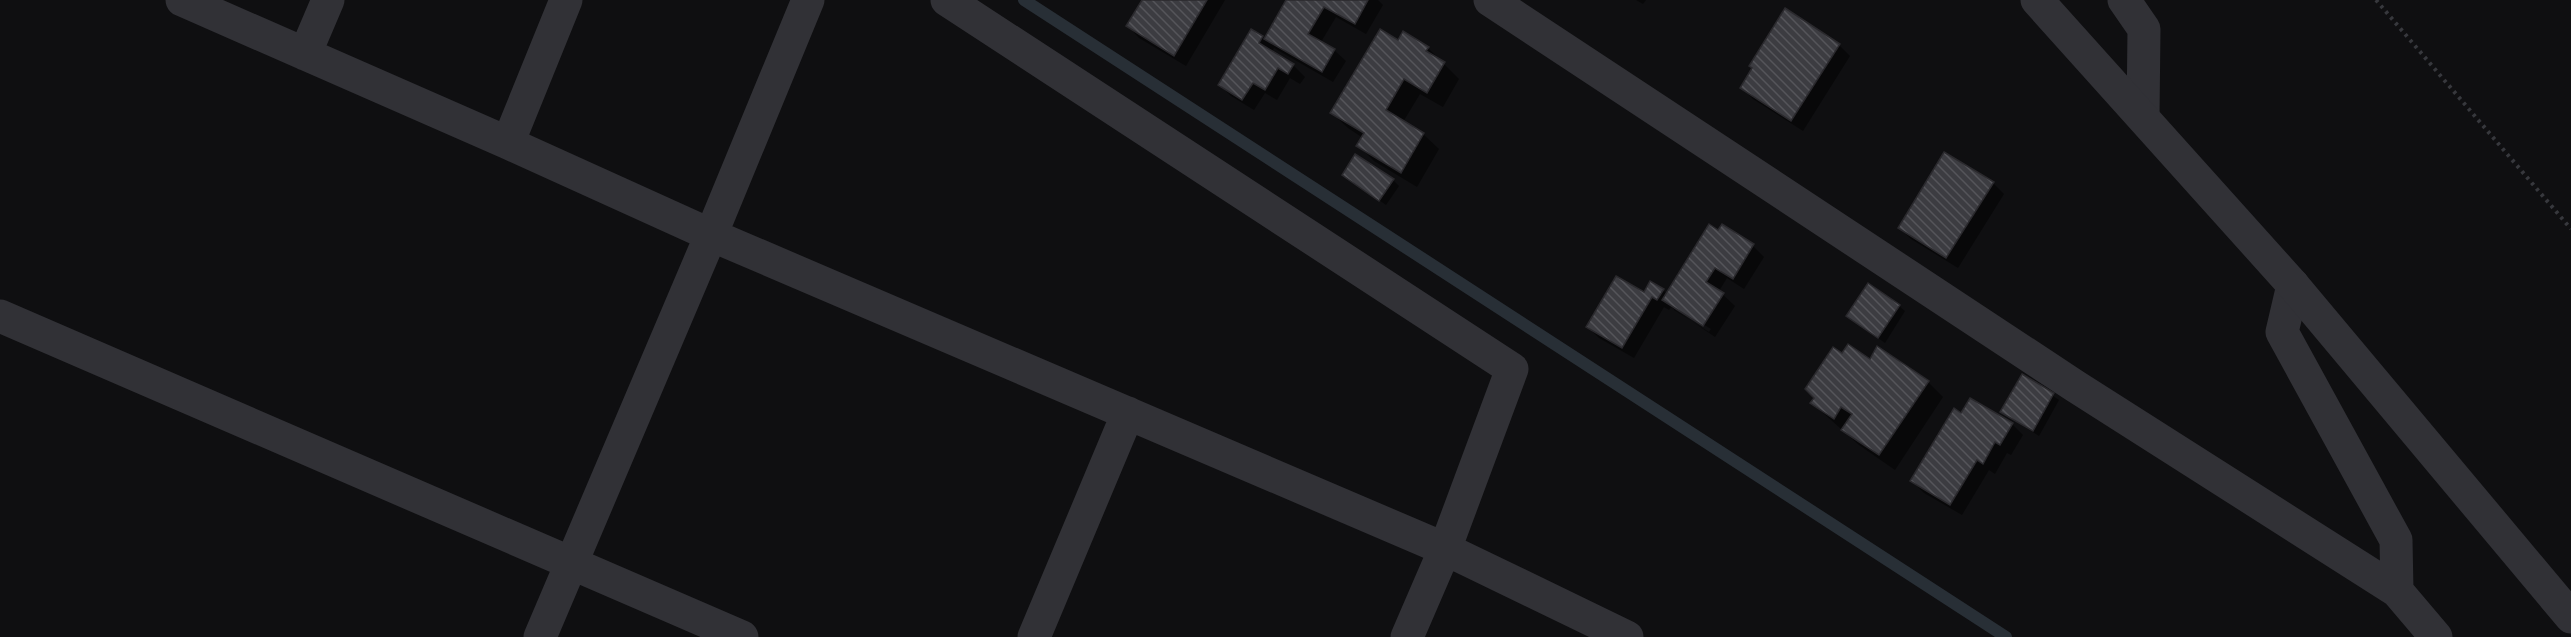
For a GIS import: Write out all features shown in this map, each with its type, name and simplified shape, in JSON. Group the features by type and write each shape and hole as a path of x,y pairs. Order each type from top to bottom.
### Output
{"street":[{"path":"182,0 711,235 1445,549 1627,637"},
{"path":"305,54 328,0"},
{"path":"508,143 566,0"},
{"path":"540,637 808,0"},
{"path":"947,0 1512,369 1445,549 1407,637"},
{"path":"1490,0 2065,380 2397,591 2436,637"},
{"path":"2037,0 2293,285 2571,617"},
{"path":"2124,0 2144,29 2143,116"},
{"path":"2293,285 2282,332 2396,540 2397,591"},
{"path":"0,316 742,637"},
{"path":"1034,637 1128,413"}],"path":[{"path":"2376,0 2571,229"}],"building":[{"path":"1142,0 1207,0 1174,56 1126,26"},
{"path":"1286,0 1368,0 1355,24 1324,7 1308,34 1335,49 1322,72 1264,39"},
{"path":"1785,8 1840,44 1791,121 1740,88 1752,68 1749,66"},
{"path":"1251,29 1263,36 1259,43 1294,64 1288,74 1278,68 1265,90 1253,83 1242,100 1218,85"},
{"path":"1380,29 1398,40 1403,31 1429,47 1426,51 1445,62 1427,93 1404,79 1386,110 1424,133 1401,173 1356,146 1364,133 1330,113"},
{"path":"1944,152 1994,182 1946,258 1898,228"},
{"path":"1355,154 1394,179 1379,201 1342,175"},
{"path":"1709,224 1718,230 1722,224 1754,244 1733,279 1715,268 1706,282 1724,293 1703,326 1662,300"},
{"path":"1616,276 1644,292 1650,281 1664,289 1657,300 1652,297 1622,348 1586,327"},
{"path":"1868,283 1900,305 1878,338 1846,316"},
{"path":"1848,344 1870,359 1877,346 1929,381 1879,455 1841,430 1852,414 1841,407 1834,419 1810,403 1814,398 1805,389 1833,347 1842,353"},
{"path":"2022,374 2054,393 2033,431 2000,412"},
{"path":"1970,398 2013,423 2000,445 1995,442 1983,464 1977,460 1950,505 1910,481 1954,408 1961,413"}],"waterway":[{"path":"1024,0 2006,637"}]}
